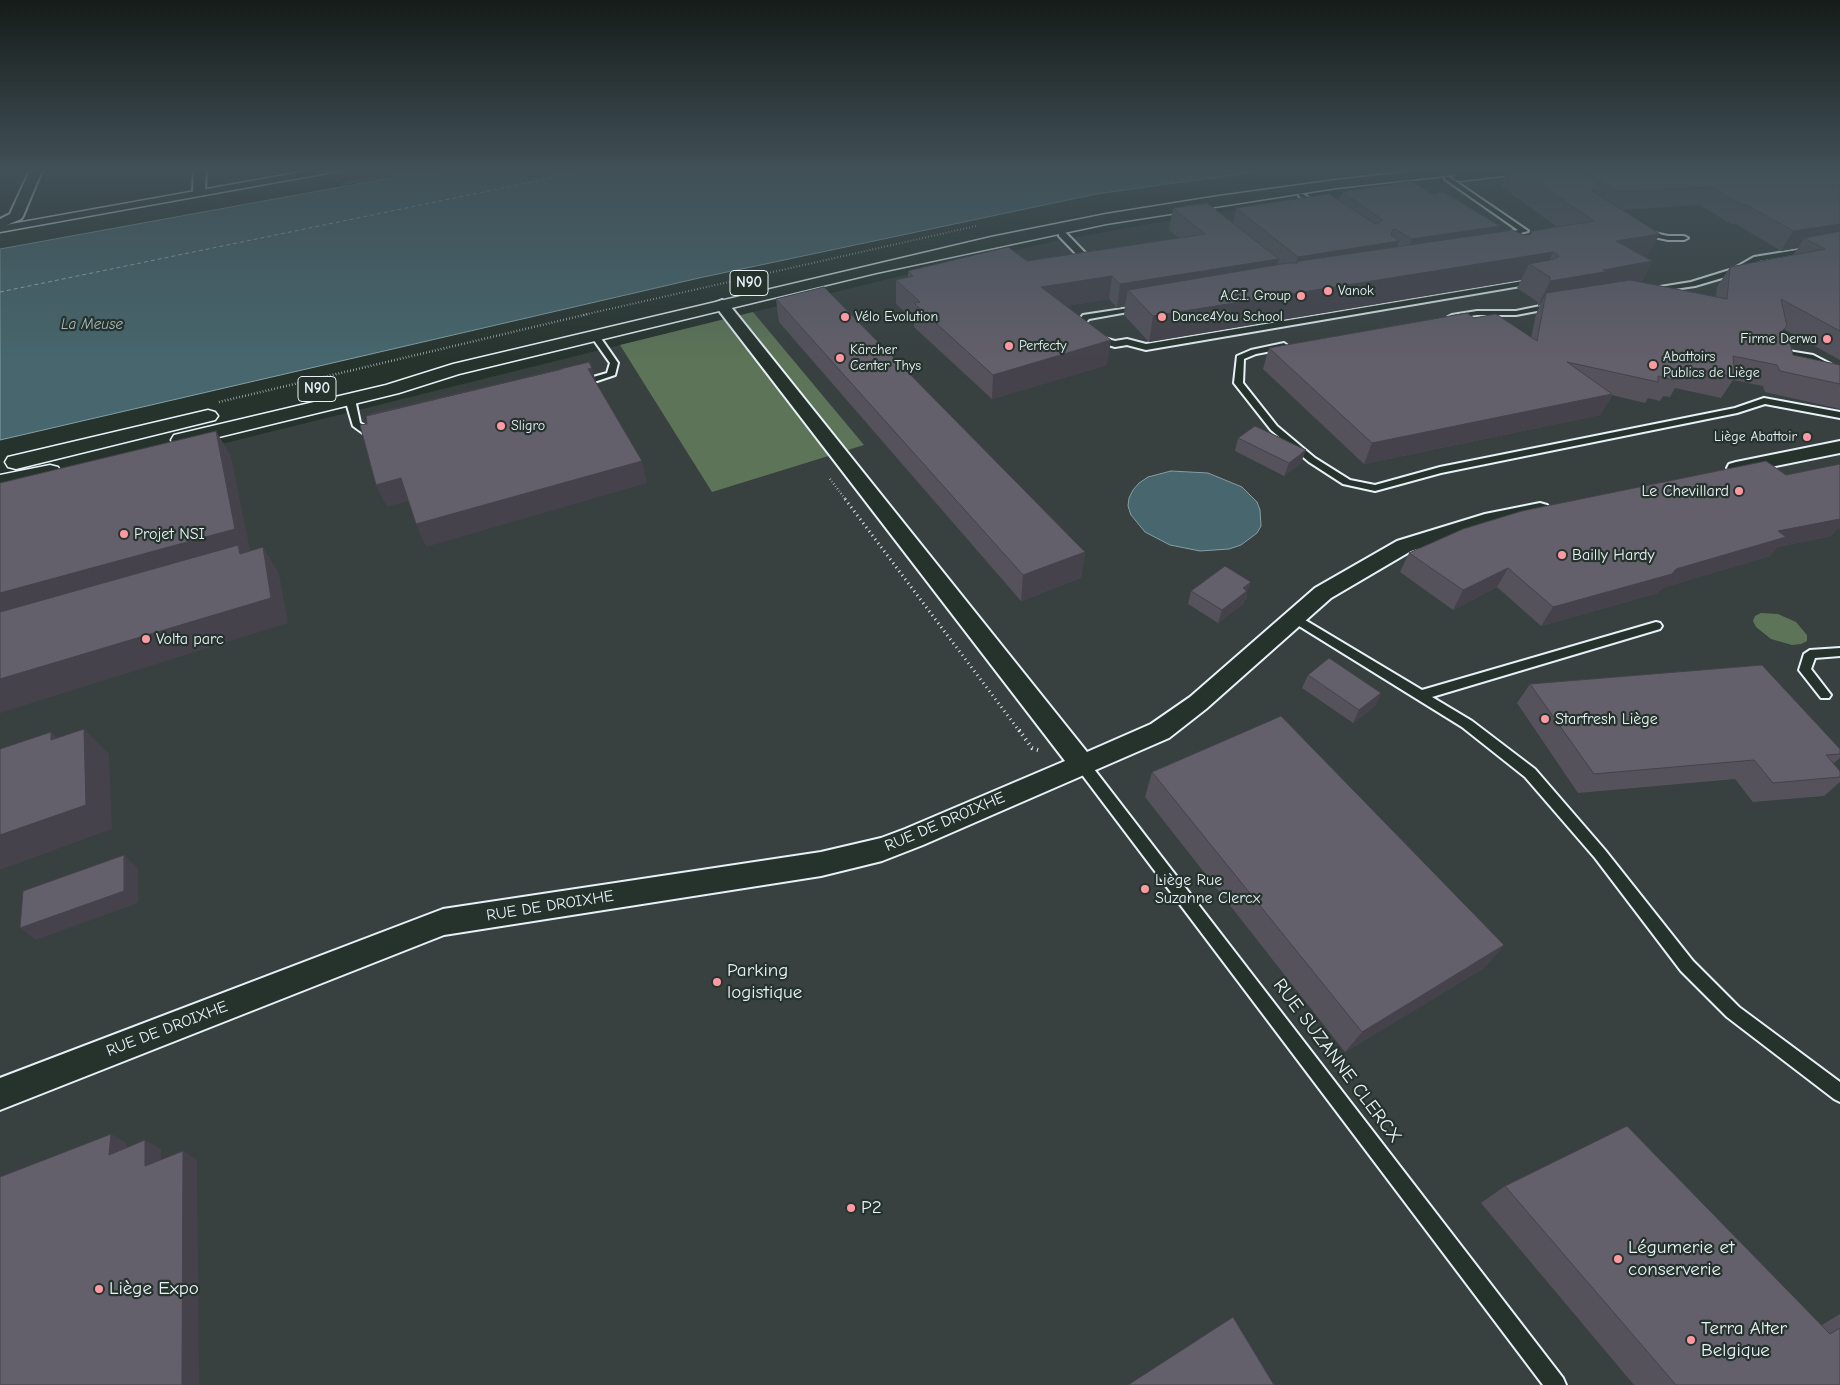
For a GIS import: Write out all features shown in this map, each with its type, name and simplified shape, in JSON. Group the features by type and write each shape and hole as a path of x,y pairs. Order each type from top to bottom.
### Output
{"main road":[{"name":"N90","path":"0,466 634,311 865,257 985,233"},
{"name":"N90","path":"0,481 32,470 418,376 453,370 930,255 1036,233"},
{"path":"790,288 830,284 1071,233"},
{"path":"722,305 719,300 720,297 727,293 865,257"},
{"path":"0,481 30,477 350,399 453,370"}],"street":[{"path":"722,305 1082,764"},
{"path":"1716,472 1840,446"},
{"name":"RUE DE DROIXHE","path":"0,1094 443,922 848,858 914,837 1160,731 1179,719 1323,593 1404,546 1485,520 1562,504"}],"lane":[{"path":"1506,244 1500,238 1518,233"},
{"path":"1644,233 1668,238 1684,238"},
{"path":"1062,234 1092,265"},
{"path":"1646,291 1692,284 1736,271 1757,259 1840,244"},
{"path":"1148,306 1086,318 1080,324 1083,331 1094,338 1115,344 1127,342 1146,347 1542,280"},
{"path":"1438,320 1477,313 1516,314 1563,304"},
{"path":"572,385 611,374 614,363 595,336"},
{"path":"1293,345 1254,352 1240,358 1238,383 1274,428 1312,460 1347,482 1375,488 1449,468 1737,410 1764,401 1840,415"},
{"path":"1773,351 1810,357 1840,372"},
{"path":"350,399 356,424 366,432 384,431"},
{"path":"1295,618 1467,724 1530,773 1600,854 1687,966 1733,1012 1840,1093"},
{"path":"1422,695 1656,626"},
{"path":"1825,695 1805,670 1810,654 1840,652"},
{"name":"RUE SUZANNE CLERCX","path":"1082,764 1556,1385"}],"path":[{"path":"216,402 679,292"},
{"path":"829,477 1032,748"}],"shaded area":[{"path":"1102,233 1840,233 1840,1385 0,1385 0,499 909,274"}],"green space":[{"path":"753,312 864,445 712,492 620,345"},
{"path":"1761,613 1778,614 1796,622 1807,635 1807,641 1792,645 1771,639 1756,627 1753,621 1755,616"}],"water":[{"name":"La Meuse","path":"90,233 913,233 699,278 0,440 0,249"},
{"path":"1171,471 1208,473 1242,487 1257,502 1260,510 1261,526 1257,533 1241,545 1229,549 1200,551 1170,545 1145,532 1131,515 1128,506 1129,498 1139,483 1148,477"}],"building":[{"path":"1203,233 1245,233 1279,259 1120,284 1112,276 1041,287 1111,340 993,375 914,303 920,302 896,280 913,276 908,271 1008,247 1027,261 1205,234"},
{"path":"1267,233 1392,233 1391,235 1399,241 1298,257"},
{"path":"1401,233 1455,233 1412,239"},
{"path":"1494,233 1518,233 1530,235 1531,233 1660,234 1616,241 1652,261 1603,270 1610,271 1550,281 1550,277 1529,264 1554,259 1559,256 1553,252 1153,316 1128,290 1287,263 1297,263 1299,261"},
{"path":"1840,233 1840,331 1781,299 1787,326 1782,331 1788,335 1793,355 1840,365 1840,384 1780,371 1777,365 1733,356 1735,377 1684,366 1683,375 1673,374 1673,380 1658,376 1658,382 1567,362 1612,394 1372,443 1269,348 1467,313 1474,318 1496,314 1537,341 1546,293 1630,280 1727,299 1730,267 1825,249 1804,238"},
{"path":"824,287 1085,552 1023,575 776,299"},
{"path":"589,362 592,368 588,369 642,461 416,524 401,478 376,485 360,425 367,424 366,416"},
{"path":"562,369 370,415 370,414"},
{"path":"1255,426 1306,450 1289,463 1238,438"},
{"name":"Projet NSI","path":"216,431 235,529 0,593 0,483"},
{"path":"1766,461 1786,475 1840,464 1840,519 1778,531 1786,537 1676,569 1672,574 1553,607 1508,568 1463,590 1409,553 1463,529 1522,511"},
{"path":"238,545 240,554 263,547 271,598 0,679 0,612"},
{"path":"1225,566 1251,582 1243,588 1247,591 1222,610 1191,591"},
{"path":"1329,658 1381,693 1359,710 1308,675"},
{"path":"1762,665 1840,749 1840,754 1826,755 1840,771 1840,777 1773,783 1754,760 1594,774 1530,684"},
{"path":"1281,716 1504,945 1362,1032 1152,772"},
{"path":"84,729 86,805 0,835 0,749 51,732 51,740"},
{"path":"124,855 124,891 20,928 23,891"},
{"name":"Légumerie et conserverie","path":"1627,1126 1830,1334 1840,1328 1840,1385 1676,1385 1505,1186"},
{"name":"Liège Expo","path":"111,1134 109,1155 145,1140 145,1166 183,1151 182,1385 0,1385 0,1177"},
{"path":"1233,1317 1274,1385 1128,1385"}],"ferry route":[{"path":"0,292 287,233"}],"place":[{"name":"Vanok","path":"1328,291"},
{"name":"A.C.I. Group","path":"1301,296"},
{"name":"Vélo Evolution","path":"845,317"},
{"name":"Dance4You School","path":"1162,317"},
{"name":"Firme Derwa","path":"1827,339"},
{"name":"Perfecty","path":"1009,346"},
{"name":"Kärcher Center Thys","path":"840,358"},
{"name":"Abattoirs Publics de Liège","path":"1653,365"},
{"name":"Sligro","path":"501,426"},
{"name":"Liège Abattoir","path":"1807,437"},
{"name":"Le Chevillard","path":"1739,491"},
{"name":"Projet NSI","path":"124,534"},
{"name":"Bailly Hardy","path":"1562,555"},
{"name":"Volta parc","path":"146,639"},
{"name":"Starfresh Liège","path":"1545,719"},
{"name":"Liège Rue Suzanne Clercx","path":"1145,889"},
{"name":"Parking logistique","path":"717,982"},
{"name":"P2","path":"851,1208"},
{"name":"Légumerie et conserverie","path":"1618,1259"},
{"name":"Liège Expo","path":"99,1289"},
{"name":"Terra Alter Belgique","path":"1691,1340"}]}
